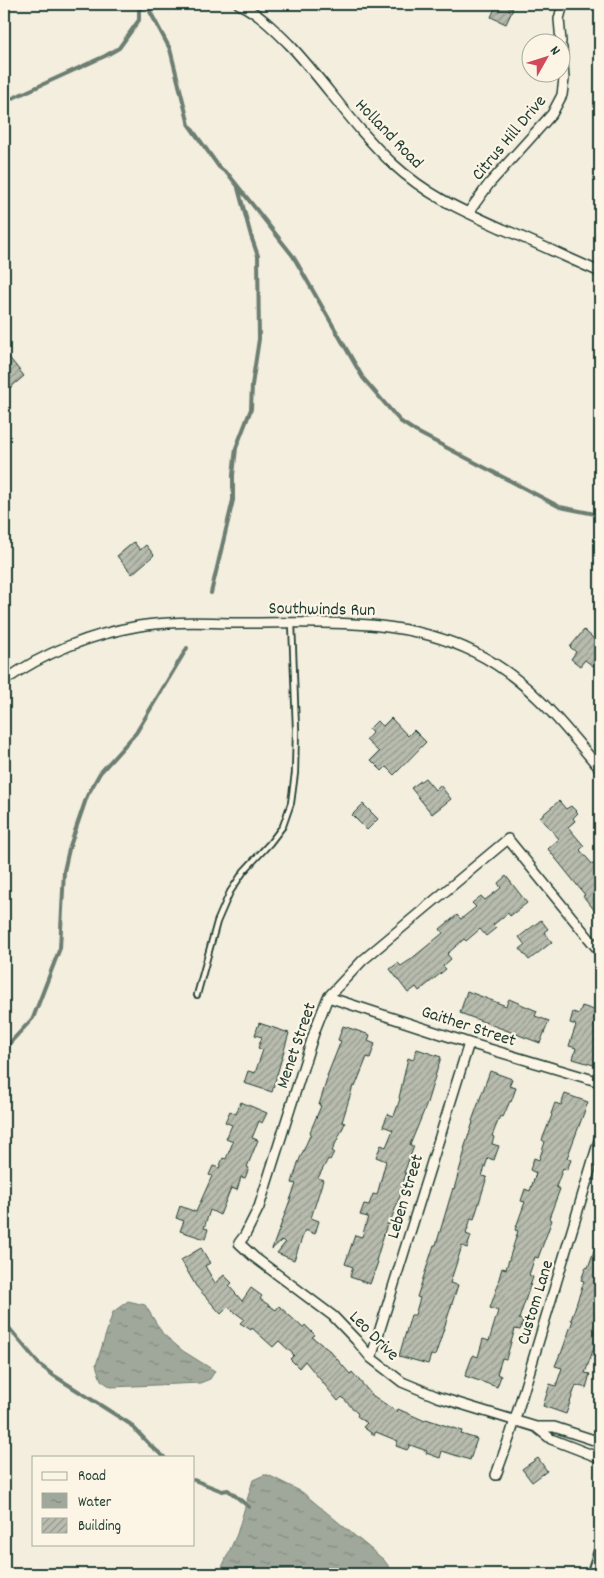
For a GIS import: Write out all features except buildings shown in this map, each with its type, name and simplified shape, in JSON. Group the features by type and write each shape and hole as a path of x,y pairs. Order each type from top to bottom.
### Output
{"street":[{"name":"Holland Road","path":"239,4 259,16 289,44 364,133 392,163 420,188 468,213 600,272"},
{"path":"560,32 563,4"},
{"name":"Citrus Hill Drive","path":"468,213 489,184 552,114 562,95 564,82"},
{"name":"Southwinds Run","path":"4,681 48,655 104,634 140,626 185,623 292,623 387,626 441,638 474,652 499,666 532,692 563,724 600,769"},
{"name":"Menet Street","path":"239,1242 245,1235 259,1207 328,997 363,960 508,839 600,952"},
{"name":"Gaither Street","path":"328,997 469,1043 600,1082"},
{"name":"Leben Street","path":"371,1358 469,1043"},
{"name":"Custom Lane","path":"496,1475 511,1433 600,1137"},
{"name":"Leo Drive","path":"239,1242 254,1257 334,1316 371,1358 402,1382 438,1397 536,1427 554,1426 600,1442"},
{"name":"Leo Drive","path":"536,1427 551,1439 600,1458"},
{"path":"593,1574 600,1552"}],"lane":[{"path":"197,996 217,922 230,892 244,871 283,826 291,804 295,773 296,729 292,623"}],"water":[{"path":"128,1301 145,1305 163,1334 183,1351 215,1371 210,1379 200,1383 111,1387 101,1380 96,1365 113,1312"},
{"path":"268,1475 302,1492 384,1560 394,1574 219,1574 237,1534 253,1480"}],"waterway":[{"path":"4,102 119,48 139,20 139,11 142,4"},
{"path":"146,4 170,49 189,125 219,167 229,175 293,256 363,378 400,421 415,431 560,507 600,515"},
{"path":"211,593 233,500 236,448 251,409 252,385 259,339 258,256 238,188"},
{"path":"4,1052 33,1018 60,948 64,871 69,849 87,796 100,773 136,733 187,648"},
{"path":"4,1322 40,1365 130,1424 163,1456"},
{"path":"195,1480 222,1491 228,1490 249,1507"}]}
